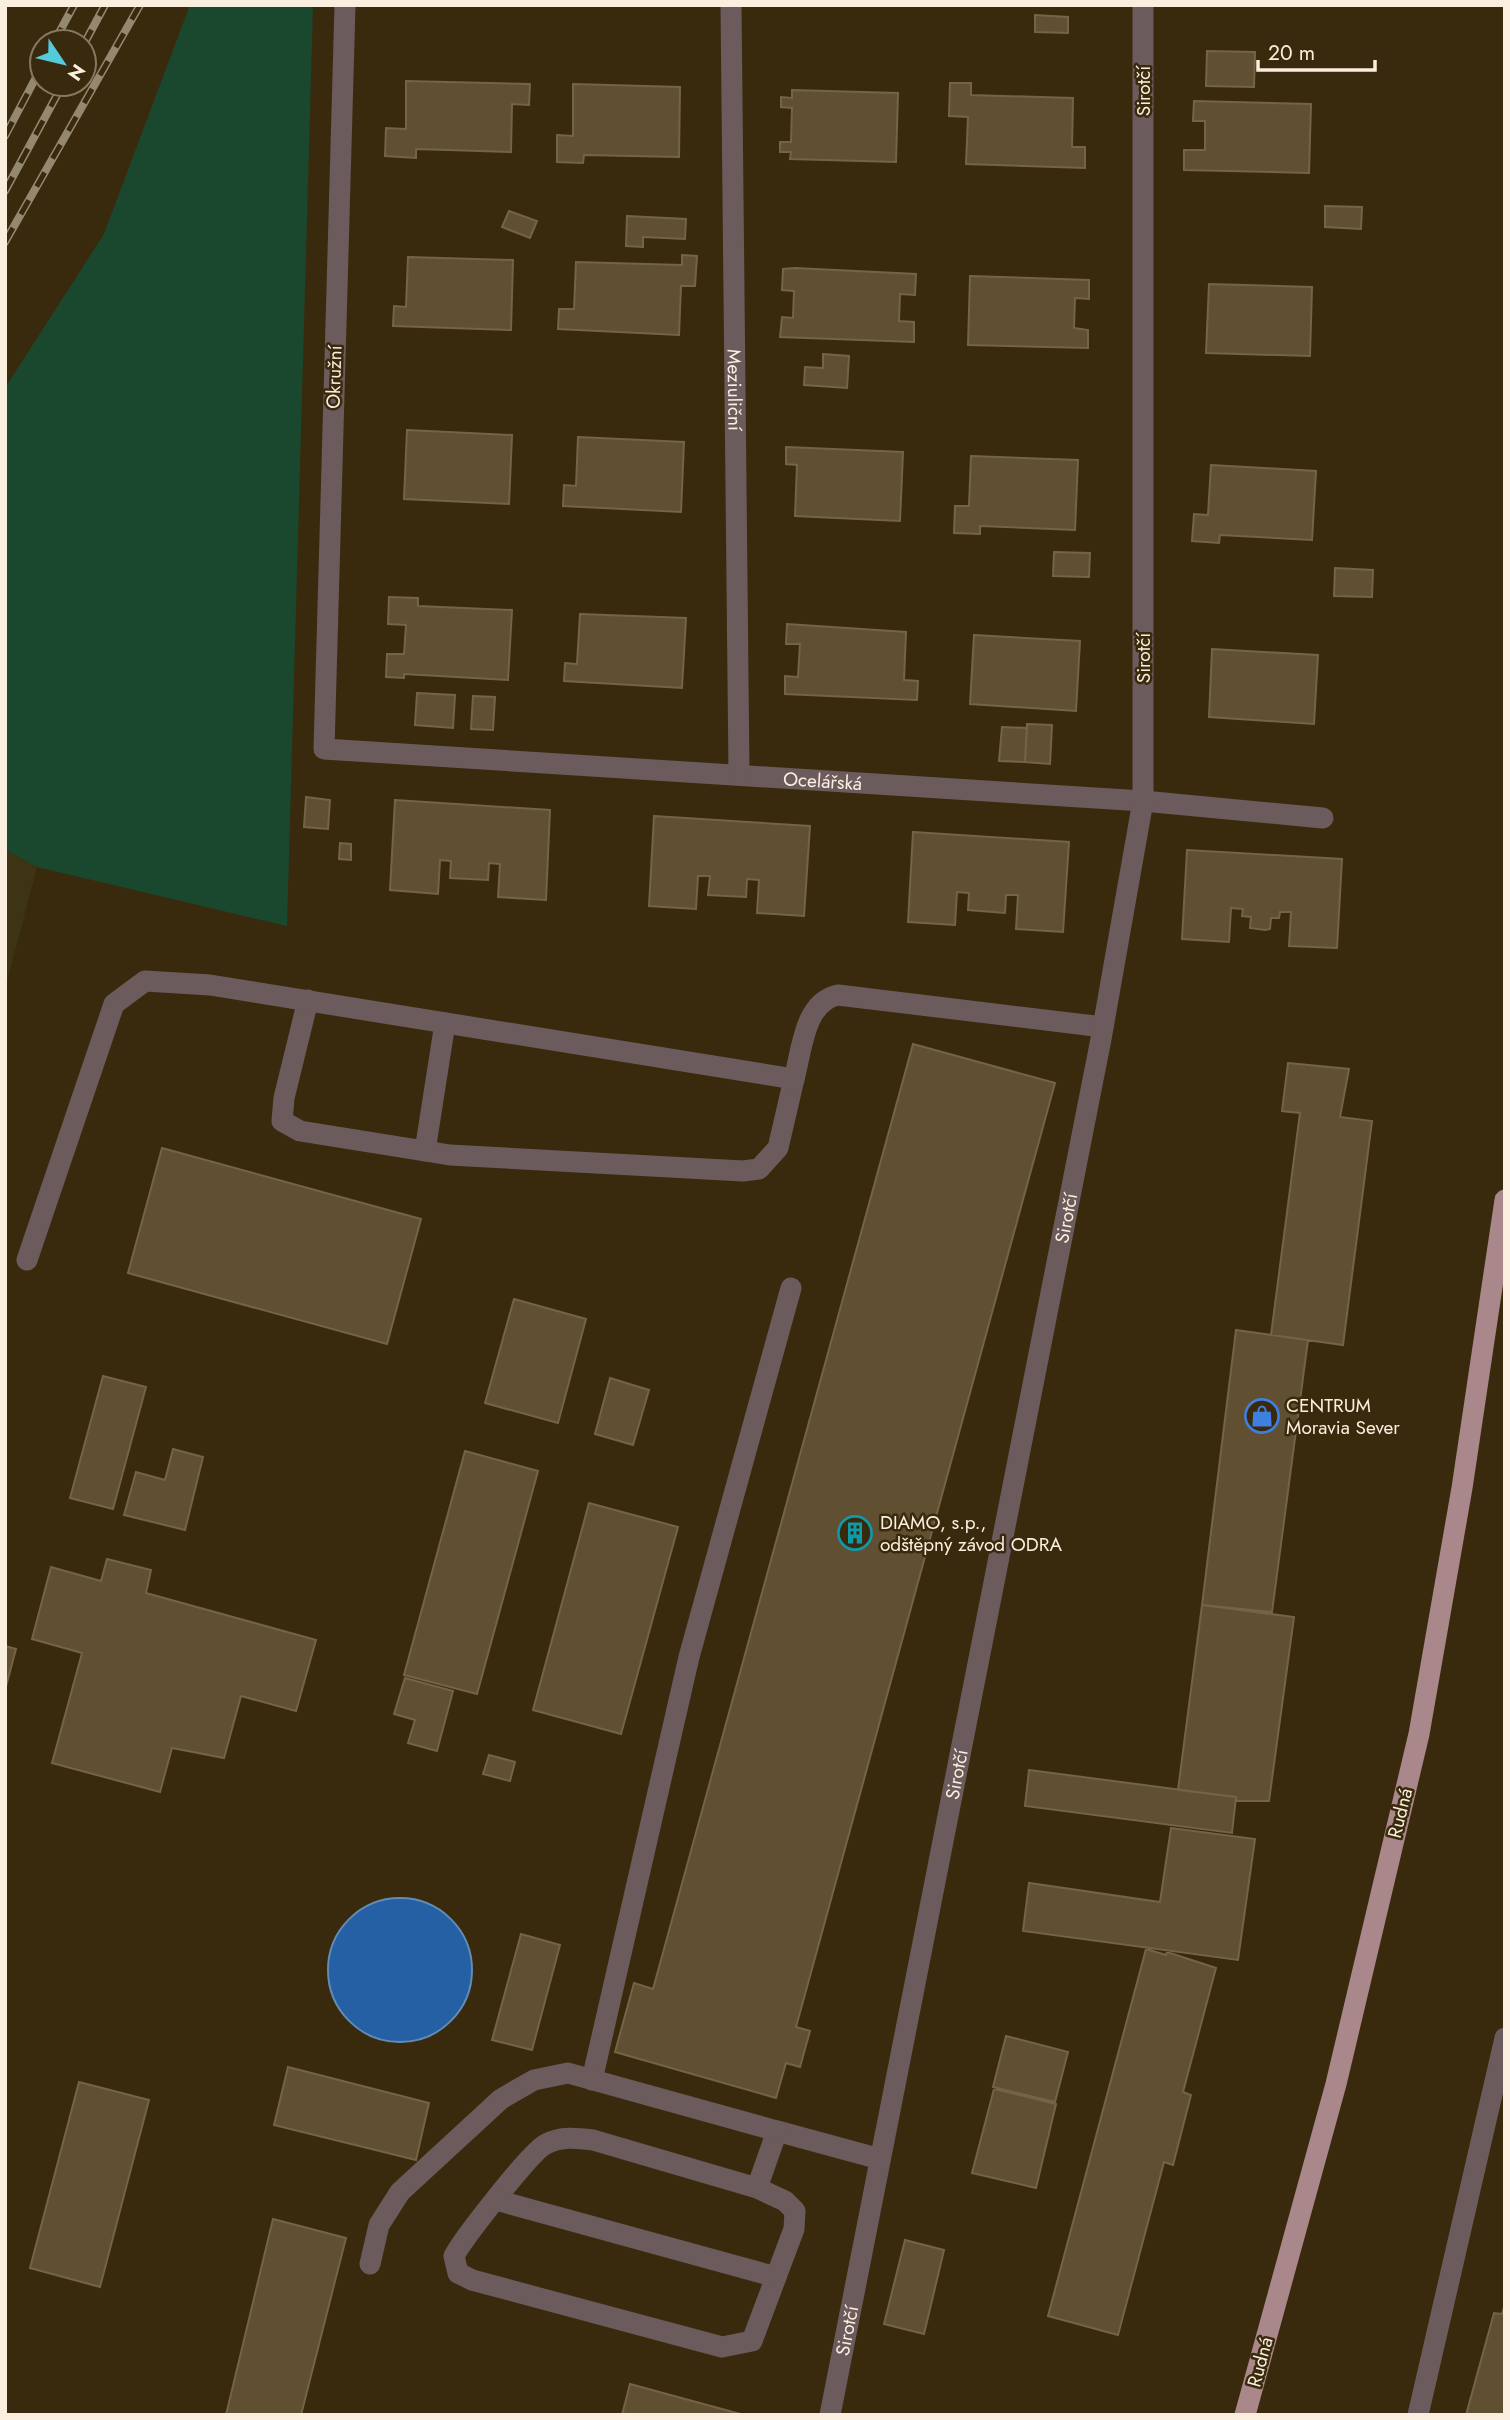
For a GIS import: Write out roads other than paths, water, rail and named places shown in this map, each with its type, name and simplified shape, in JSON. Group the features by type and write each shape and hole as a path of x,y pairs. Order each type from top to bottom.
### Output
{"main road":[{"name":"Rudná","path":"1245,2415 1336,2084 1419,1734 1462,1488 1505,1200"}],"street":[{"name":"Okružní","path":"324,749 345,5"},
{"name":"Meziuliční","path":"731,5 739,775"},
{"name":"Sirotčí","path":"830,2415 1103,1027 1143,802 1143,5"},
{"name":"Ocelářská","path":"324,749 1143,802 1323,818"},
{"path":"27,1259 114,1004 145,981 210,985 794,1079"},
{"path":"307,1000 284,1098 282,1121 300,1131 425,1151 743,1171 759,1169 778,1148 813,1010 825,998 838,995 1103,1027"},
{"path":"425,1151 445,1023"},
{"path":"592,2080 689,1657 791,1289"},
{"path":"1418,2415 1505,2038"},
{"path":"370,2264 379,2225 392,2202 501,2099 534,2080 568,2073 880,2159"},
{"path":"757,2188 778,2131"},
{"path":"569,2137 593,2140 757,2188 785,2201 795,2211 794,2229 752,2341 740,2346 722,2347 472,2280 458,2273 454,2256 464,2237 544,2144 569,2137"},
{"path":"496,2200 776,2277"}],"water":[{"path":"400,1898 427,1904 451,1919 466,1943 472,1970 466,1997 451,2021 427,2036 400,2042 373,2036 349,2021 334,1997 328,1970 334,1943 349,1919 373,1904"}],"railway":[{"path":"62,28 74,5"},
{"path":"93,28 105,5"},
{"path":"5,242 140,5"},
{"path":"5,136 28,92"},
{"path":"5,191 55,98"}],"place":[{"name":"CENTRUM Moravia Sever","path":"1262,1416"},
{"name":"DIAMO, s.p., odštěpný závod ODRA","path":"855,1533"}]}
